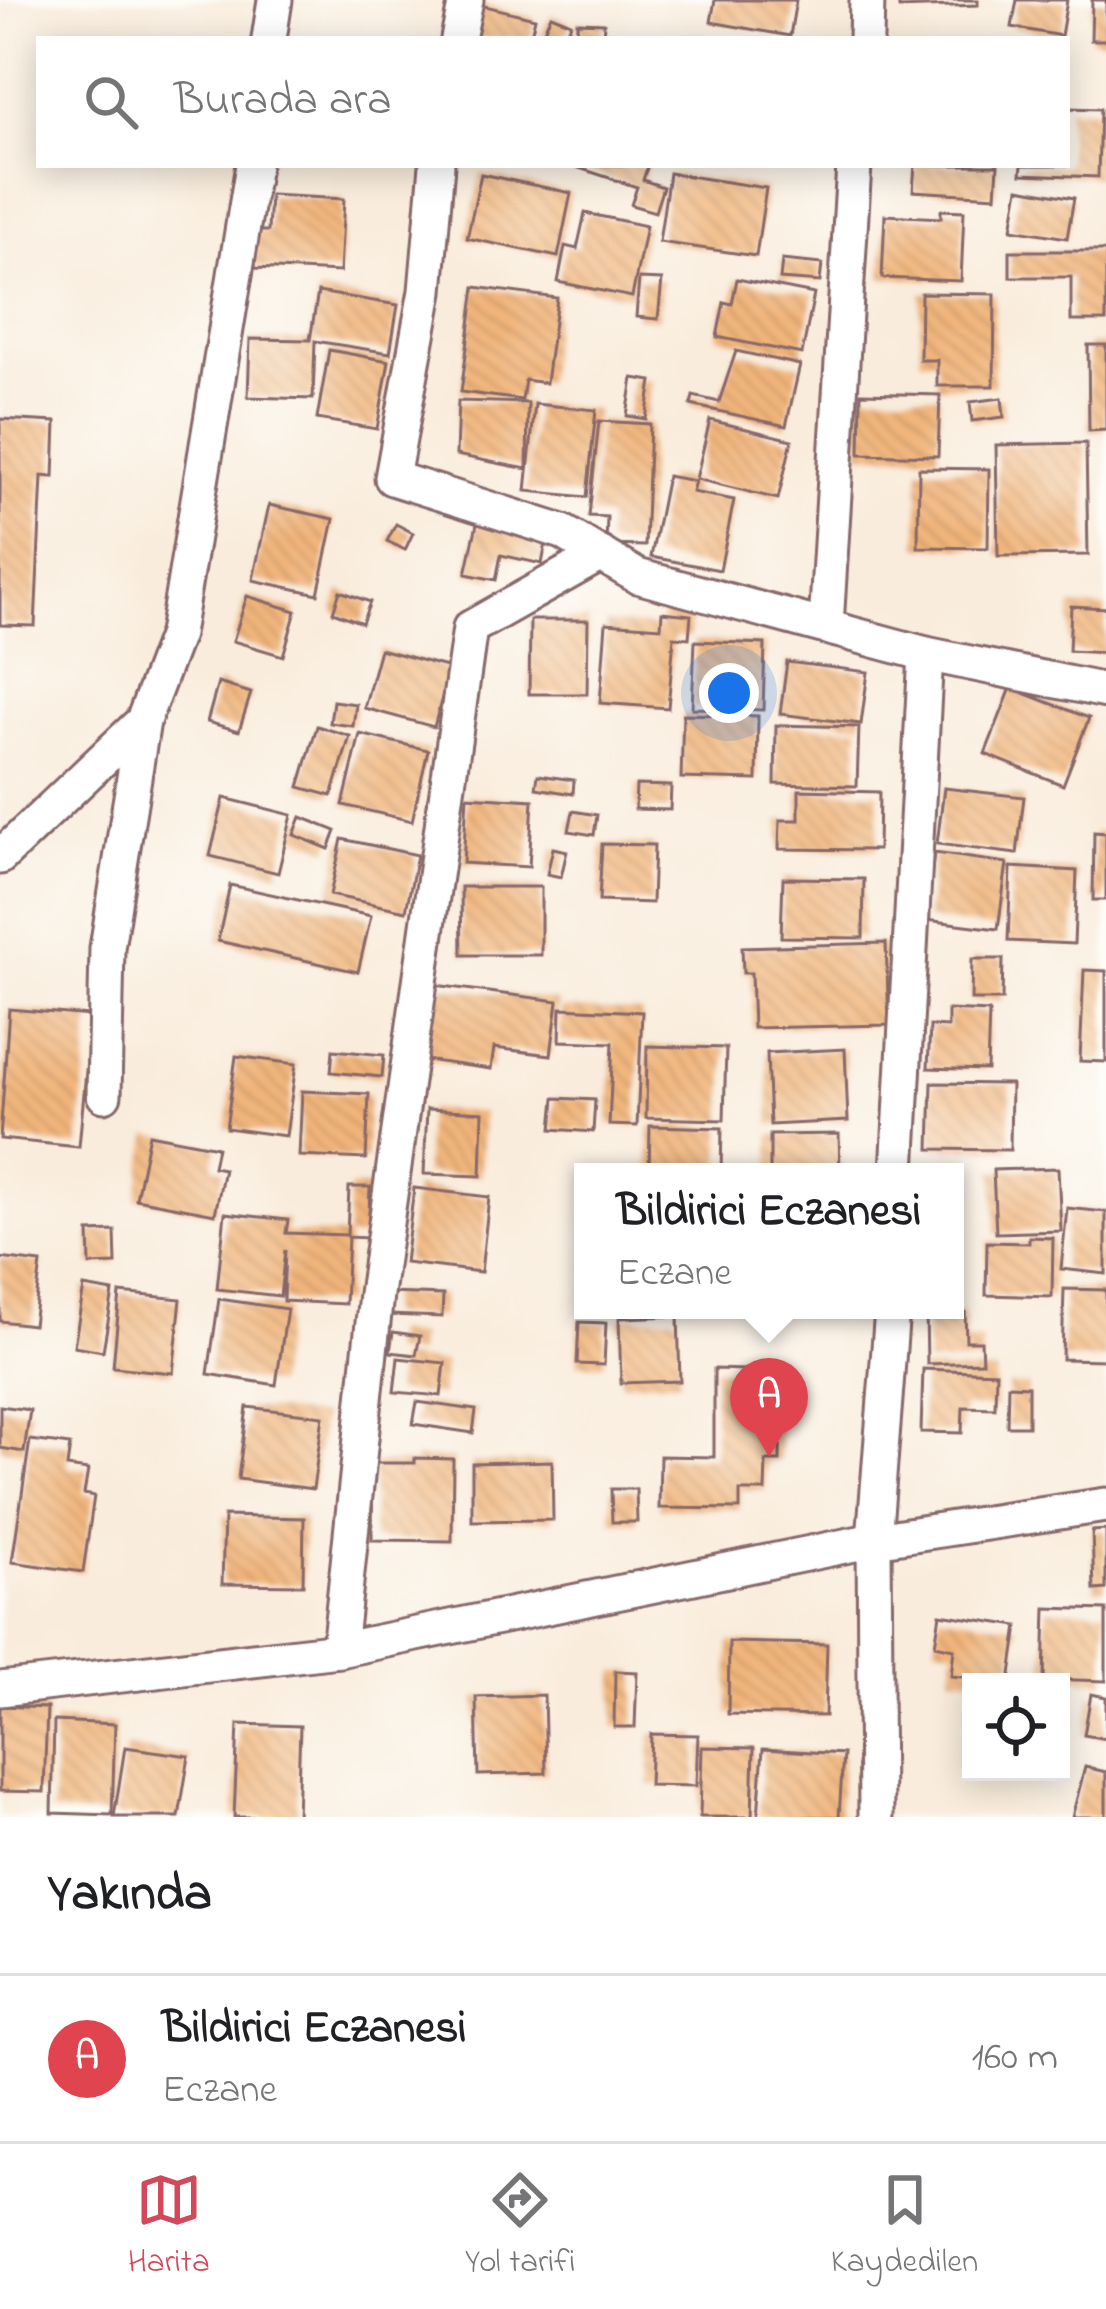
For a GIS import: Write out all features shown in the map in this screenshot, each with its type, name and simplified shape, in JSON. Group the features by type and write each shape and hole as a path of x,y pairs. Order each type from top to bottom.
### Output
{"street":[{"path":"269,36 274,0"},
{"path":"459,36 466,0"},
{"path":"866,36 867,0"},
{"path":"104,1095 106,948 143,721 176,634 253,168"},
{"path":"437,168 425,291 392,478 563,532 637,576 926,654 1106,691"},
{"path":"826,626 854,168"},
{"path":"339,1650 376,1294 470,628 601,554"},
{"path":"898,1163 926,654"},
{"path":"0,857 143,721"},
{"path":"876,1817 874,1540 891,1319"},
{"path":"0,1689 339,1650 874,1540 1106,1505"}],"building":[{"path":"715,0 796,0 790,36 711,22"},
{"path":"899,0 978,0 978,5 899,8"},
{"path":"1017,0 1067,0 1061,36 1012,27"},
{"path":"1092,0 1106,0 1106,40 1091,40"},
{"path":"476,4 535,18 531,36 469,36"},
{"path":"551,15 571,23 565,36 541,36"},
{"path":"577,22 604,23 603,36 577,36"},
{"path":"1070,108 1100,109 1098,177 1021,174 1022,168 1070,168"},
{"path":"579,168 647,168 643,180 663,187 655,212 631,205 637,187"},
{"path":"915,168 998,168 996,196 913,191"},
{"path":"669,173 766,188 756,256 659,242"},
{"path":"481,174 571,193 558,257 467,238"},
{"path":"1019,188 1074,198 1067,238 1012,229"},
{"path":"270,195 344,199 340,272 255,268 257,231 268,231"},
{"path":"941,210 964,211 961,281 882,278 885,215 941,218"},
{"path":"585,213 646,226 632,297 558,282 565,246 577,249"},
{"path":"1010,251 1106,251 1106,321 1071,321 1071,277 1010,277"},
{"path":"782,260 822,264 820,282 780,279"},
{"path":"639,279 662,280 658,319 636,317"},
{"path":"737,279 814,294 802,354 717,337 724,302 732,304"},
{"path":"475,287 557,298 546,383 525,380 522,400 461,392"},
{"path":"318,292 398,305 390,353 315,341 313,399 248,397 250,339 310,340"},
{"path":"921,293 995,294 994,386 937,386 937,360 920,360"},
{"path":"1088,345 1106,345 1106,430 1089,431"},
{"path":"329,350 389,361 377,429 317,419"},
{"path":"736,351 800,365 786,426 691,405 693,396 719,402"},
{"path":"633,378 652,381 646,419 627,416"},
{"path":"861,393 940,395 938,456 860,454"},
{"path":"1002,398 1004,417 972,421 970,402"},
{"path":"458,401 528,403 527,469 456,455"},
{"path":"535,404 596,410 587,497 526,491"},
{"path":"0,419 56,422 54,477 42,476 35,626 0,625"},
{"path":"710,420 792,440 778,499 696,479"},
{"path":"599,421 650,424 645,546 606,545 607,517 589,516"},
{"path":"1086,443 1088,555 998,556 996,445"},
{"path":"919,468 989,469 988,548 918,547"},
{"path":"667,476 695,481 692,492 734,500 720,570 651,557"},
{"path":"269,505 334,519 318,594 253,580"},
{"path":"396,524 413,533 405,550 387,541"},
{"path":"477,524 547,538 542,564 501,555 496,580 466,574"},
{"path":"340,591 370,602 362,623 333,612"},
{"path":"247,596 296,611 283,656 233,641"},
{"path":"1071,606 1106,608 1106,653 1069,651"},
{"path":"662,612 691,615 689,638 674,637 668,708 600,703 606,623 661,627"},
{"path":"530,620 588,620 587,694 529,694"},
{"path":"695,641 765,644 763,710 692,708"},
{"path":"380,649 450,668 434,727 364,708"},
{"path":"787,662 868,672 861,724 780,714"},
{"path":"218,683 251,693 239,731 207,722"},
{"path":"1011,688 1089,718 1063,785 985,754"},
{"path":"333,701 356,704 353,726 330,723"},
{"path":"683,714 758,716 757,780 681,778"},
{"path":"776,725 859,727 857,786 775,784"},
{"path":"317,726 350,736 332,796 299,787"},
{"path":"360,734 428,750 412,821 343,805"},
{"path":"538,775 574,780 573,794 536,788"},
{"path":"636,785 671,786 670,810 635,809"},
{"path":"944,788 1024,797 1017,854 937,844"},
{"path":"799,790 879,792 878,850 779,849 780,820 799,820"},
{"path":"467,796 533,800 529,867 463,863"},
{"path":"224,798 292,815 278,873 210,856"},
{"path":"573,811 597,815 594,835 569,831"},
{"path":"301,817 336,831 329,849 294,835"},
{"path":"1094,832 1106,833 1106,900 1093,900"},
{"path":"342,839 417,855 406,911 330,895"},
{"path":"602,844 654,845 652,903 599,901"},
{"path":"553,848 567,851 561,877 547,874"},
{"path":"934,853 1007,863 998,929 926,920"},
{"path":"1011,867 1077,871 1074,944 1008,941"},
{"path":"783,878 864,879 863,938 781,937"},
{"path":"230,885 371,916 358,972 218,941"},
{"path":"461,887 541,887 541,955 462,955"},
{"path":"886,943 889,1025 753,1028 751,973 743,973 742,947"},
{"path":"972,959 1003,959 1002,1000 971,1000"},
{"path":"1084,970 1106,971 1106,1062 1080,1061"},
{"path":"435,985 558,1001 551,1055 494,1048 491,1069 425,1060"},
{"path":"561,1008 642,1012 637,1126 609,1125 613,1043 560,1041"},
{"path":"9,1009 91,1016 79,1147 0,1139"},
{"path":"948,1010 989,1012 987,1070 928,1068 930,1026 948,1027"},
{"path":"647,1046 726,1048 724,1120 646,1118"},
{"path":"845,1049 848,1121 770,1125 767,1053"},
{"path":"333,1050 384,1055 382,1077 331,1072"},
{"path":"236,1056 296,1064 286,1136 226,1128"},
{"path":"932,1083 1011,1084 1010,1150 930,1149"},
{"path":"302,1091 369,1094 366,1159 299,1156"},
{"path":"555,1098 595,1100 593,1132 552,1129"},
{"path":"427,1109 483,1112 481,1176 424,1174"},
{"path":"650,1126 722,1128 721,1163 649,1163"},
{"path":"149,1134 217,1147 213,1167 224,1169 215,1214 136,1199"},
{"path":"839,1134 840,1163 770,1163 770,1135"},
{"path":"1058,1168 1061,1231 996,1233 993,1170"},
{"path":"349,1187 370,1187 368,1238 348,1237 345,1304 283,1301 285,1250 280,1296 217,1289 225,1213 288,1220 286,1233 347,1235"},
{"path":"414,1188 489,1197 481,1272 405,1263"},
{"path":"1067,1208 1106,1212 1106,1274 1061,1269"},
{"path":"115,1231 116,1264 90,1265 89,1232"},
{"path":"1029,1237 1053,1238 1052,1297 986,1295 987,1242 1029,1243"},
{"path":"0,1258 41,1263 33,1325 0,1321"},
{"path":"84,1287 113,1292 103,1351 74,1346"},
{"path":"1064,1289 1106,1290 1106,1360 1062,1359"},
{"path":"120,1293 181,1299 173,1373 113,1367"},
{"path":"389,1293 443,1295 442,1317 388,1315"},
{"path":"219,1299 287,1309 276,1385 208,1374"},
{"path":"964,1312 966,1341 981,1341 982,1362 927,1364 926,1319 964,1319"},
{"path":"619,1319 678,1319 680,1381 621,1383"},
{"path":"579,1322 606,1323 604,1365 577,1364"},
{"path":"393,1332 420,1336 416,1355 390,1352"},
{"path":"398,1358 445,1363 441,1396 394,1392"},
{"path":"714,1369 781,1371 780,1461 766,1461 765,1491 740,1491 740,1509 659,1508 660,1456 714,1457"},
{"path":"923,1369 996,1372 995,1408 963,1407 962,1433 921,1432"},
{"path":"1008,1385 1028,1386 1028,1426 1007,1426"},
{"path":"417,1402 476,1410 473,1433 413,1424"},
{"path":"0,1406 30,1410 24,1452 0,1448"},
{"path":"247,1407 323,1416 313,1489 238,1479"},
{"path":"30,1440 70,1445 67,1467 88,1470 84,1494 94,1496 83,1572 12,1562"},
{"path":"415,1458 453,1459 452,1541 372,1540 373,1463 415,1463"},
{"path":"552,1461 553,1520 472,1521 472,1463"},
{"path":"611,1489 636,1489 637,1522 612,1522"},
{"path":"224,1516 304,1518 303,1585 222,1584"},
{"path":"1106,1530 1106,1589 1094,1590 1092,1531"},
{"path":"1046,1608 1106,1610 1106,1681 1044,1673"},
{"path":"940,1614 1018,1626 1011,1673 951,1676 954,1649 935,1645"},
{"path":"729,1642 827,1644 825,1716 728,1714"},
{"path":"615,1671 637,1672 635,1727 614,1727"},
{"path":"1091,1694 1106,1697 1106,1739 1084,1735"},
{"path":"544,1695 546,1773 478,1775 476,1697"},
{"path":"0,1706 47,1708 44,1792 0,1791"},
{"path":"54,1721 115,1724 112,1815 52,1813"},
{"path":"238,1724 300,1726 297,1817 234,1817"},
{"path":"651,1734 698,1735 696,1786 649,1785"},
{"path":"125,1747 189,1756 179,1817 114,1817"},
{"path":"702,1747 754,1748 752,1817 700,1817"},
{"path":"763,1749 843,1754 839,1817 758,1817"},
{"path":"1085,1767 1106,1772 1106,1817 1072,1817"}],"place":[{"name":"Bildirici Eczanesi","path":"769,1457"}]}
